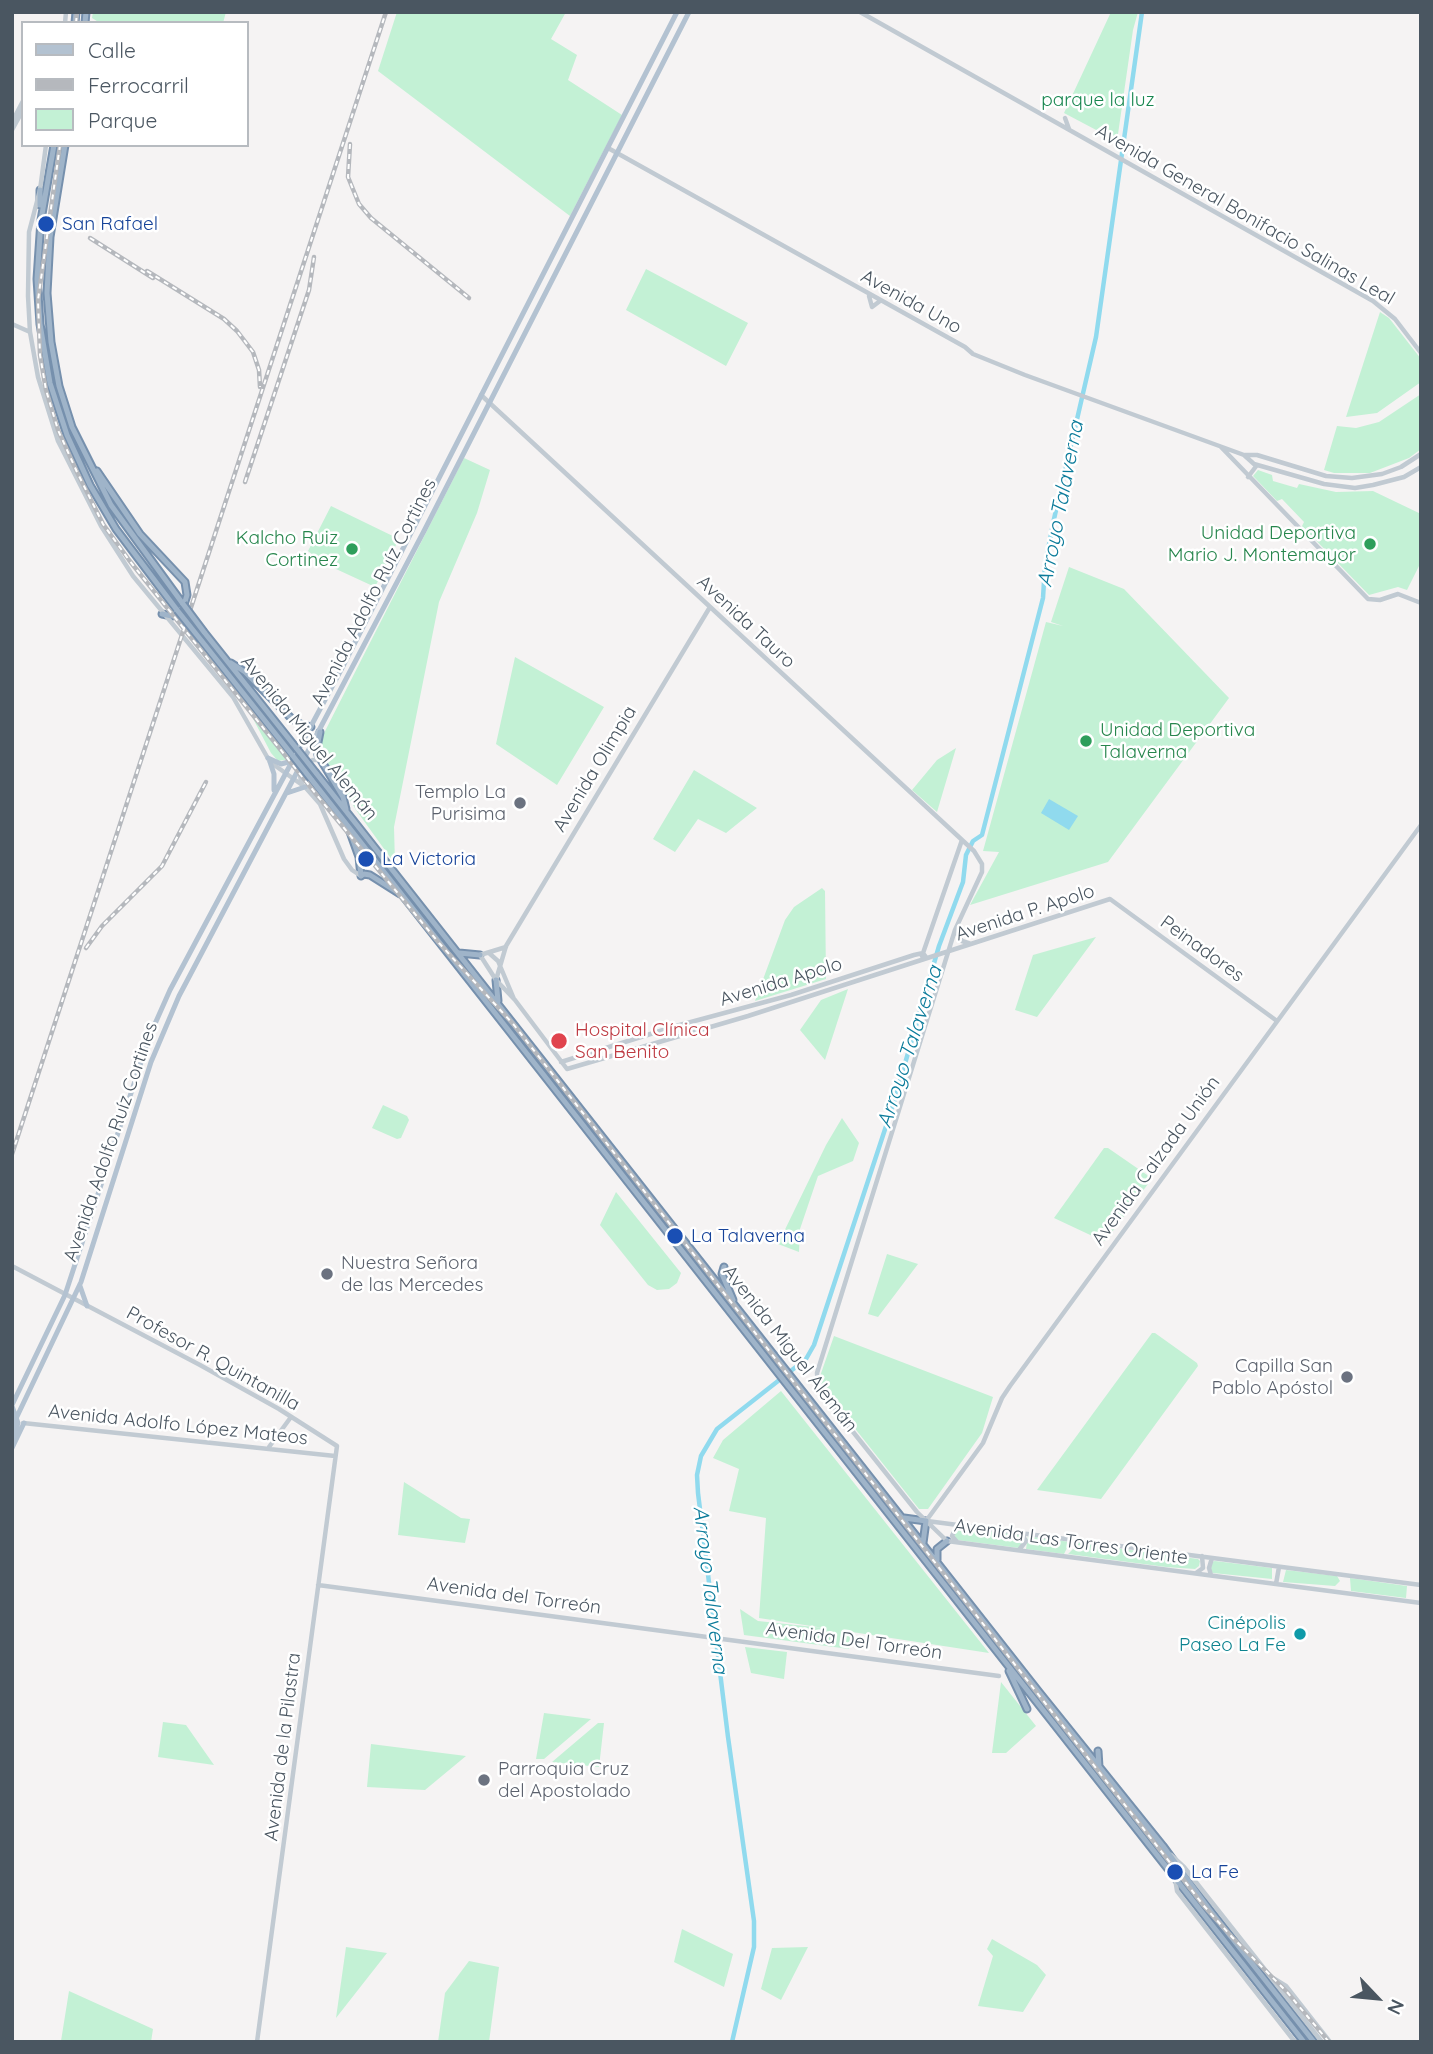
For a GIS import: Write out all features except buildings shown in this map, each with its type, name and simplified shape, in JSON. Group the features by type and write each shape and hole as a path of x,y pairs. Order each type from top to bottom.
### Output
{"highway":[{"name":"Avenida Miguel Alemán","path":"54,147 41,220 38,312 57,406 76,459 108,518 293,759 347,810 460,953 734,1303 791,1382 1005,1662 1175,1877 1314,2042"},
{"name":"Avenida Miguel Alemán","path":"63,147 48,262 47,293 54,368 65,406 86,458 123,524 297,749 346,823 770,1362 791,1382 904,1518 1168,1854 1304,2042"},
{"path":"40,190 41,220"},
{"path":"86,458 140,534 185,582 187,595 183,608 172,616 162,614"},
{"path":"228,662 245,672 291,718 311,727"},
{"path":"320,732 317,747 321,760 343,797 347,810"},
{"path":"346,823 359,857 361,876 370,876 408,900"},
{"path":"460,953 480,955"},
{"path":"496,980 499,1004"},
{"path":"724,1267 722,1275 734,1303"},
{"path":"904,1518 926,1521 923,1543"},
{"path":"937,1563 937,1549 947,1541"},
{"path":"1005,1662 1027,1709"},
{"path":"1098,1751 1099,1767"}],"main road":[{"name":"Avenida Adolfo Ruíz Cortines","path":"12,1406 65,1295 150,1035 170,990 311,727 677,12"},
{"name":"Avenida Adolfo Ruíz Cortines","path":"12,1442 18,1422 80,1282 160,1039 185,985 320,732 689,12"},
{"path":"623,143 626,154"},
{"path":"269,760 281,764 293,759"},
{"path":"269,760 275,780 274,795"},
{"path":"285,796 305,788"},
{"path":"80,1282 87,1306"},
{"path":"12,1390 23,1382"},
{"path":"12,1406 18,1422 12,1448"}],"street":[{"name":"Avenida General Bonifacio Salinas Leal","path":"860,12 868,14 1385,309 1421,353"},
{"path":"12,122 21,105"},
{"path":"12,130 21,114"},
{"path":"1065,118 1070,130"},
{"path":"46,147 40,190 28,240 27,282 30,332 40,385 58,441 105,534 132,576 233,697 269,760 305,788"},
{"name":"Avenida Uno","path":"608,148 965,347 975,356 1218,445 1368,599 1380,600 1398,594 1421,603"},
{"path":"869,295 872,307 880,302"},
{"path":"12,324 30,332"},
{"name":"Avenida Tauro","path":"481,395 961,845 976,853 982,864 982,872 955,930"},
{"path":"1218,445 1244,455 1257,465 1324,485 1355,488 1373,485 1404,477 1421,467"},
{"path":"1244,455 1257,455 1326,476 1373,476 1401,467 1421,454"},
{"path":"1248,477 1257,465"},
{"path":"1324,485 1326,476"},
{"name":"Avenida Olimpia","path":"496,980 506,947 710,607"},
{"path":"321,760 311,761 303,769 300,778 325,813 344,859 352,870 361,876"},
{"name":"Avenida Calzada Unión","path":"926,1521 983,1443 1010,1386 1421,825"},
{"path":"926,955 961,845"},
{"name":"Peinadores","path":"1110,899 1277,1021"},
{"name":"Avenida P. Apolo","path":"948,953 1110,899"},
{"path":"955,930 962,941 971,945"},
{"path":"926,1521 818,1388 817,1381 955,930"},
{"path":"506,947 480,955 496,980 561,1062"},
{"path":"488,953 500,964 514,1000"},
{"name":"Avenida Apolo","path":"926,955 921,960 748,1016 567,1069 561,1062 926,955 948,953"},
{"name":"Profesor R. Quintanilla","path":"12,1266 200,1365 337,1446"},
{"path":"268,1448 291,1417"},
{"name":"Avenida Adolfo López Mateos","path":"18,1422 335,1456"},
{"name":"Avenida de la Pilastra","path":"257,2042 337,1446"},
{"name":"Avenida Las Torres Oriente","path":"926,1521 1421,1585"},
{"name":"Avenida Las Torres Oriente","path":"926,1521 947,1541 1421,1603"},
{"path":"957,1525 953,1536 957,1542"},
{"path":"1019,1550 1026,1541 1021,1533"},
{"path":"1195,1573 1203,1568 1202,1556"},
{"path":"1211,1575 1209,1567 1212,1558"},
{"path":"1276,1584 1279,1567"},
{"name":"Avenida del Torreón","path":"318,1585 706,1636"},
{"name":"Avenida Del Torreón","path":"706,1636 999,1676"},
{"path":"1168,1854 1184,1867 1322,2042"},
{"path":"1175,1877 1177,1891 1295,2042"},
{"path":"1269,1976 1286,1986 1330,2042"}],"green space":[{"path":"93,12 226,12 224,21 97,21 92,18"},
{"path":"397,12 566,12 551,39 577,55 568,80 622,115 570,216 378,71"},
{"name":"parque la luz","path":"1111,12 1138,12 1117,141 1064,113"},
{"path":"646,269 748,323 726,366 626,310"},
{"path":"1380,312 1389,318 1421,359 1421,382 1377,413 1346,417"},
{"path":"1421,394 1421,449 1409,458 1370,473 1334,473 1324,470 1337,426 1356,428 1379,422"},
{"path":"464,458 490,470 477,513 439,602 394,827 395,864 356,810 329,765 321,748 321,739"},
{"name":"Unidad Deportiva Mario J. Montemayor","path":"1258,470 1272,475 1273,481 1297,488 1299,484 1336,492 1373,491 1421,514 1421,562 1407,590 1398,587 1369,595 1302,526 1304,522 1282,499 1277,501 1253,476"},
{"name":"Kalcho Ruiz Cortinez","path":"331,506 399,539 375,587 323,563 308,551"},
{"path":"1069,567 1124,589 1229,698 1108,862 970,905 999,852 983,851 1046,622 1063,626 1051,622"},
{"path":"196,639 291,759 278,761 271,753 248,709 192,642"},
{"path":"515,657 604,707 557,785 496,744"},
{"path":"956,748 937,812 912,790 937,760"},
{"path":"694,770 757,808 726,833 698,819 675,852 653,839"},
{"path":"822,888 825,891 826,979 755,1001 785,920 794,907"},
{"path":"1096,937 1037,1017 1015,1010 1033,955"},
{"path":"848,989 825,1060 800,1030 821,1000"},
{"path":"383,1105 407,1116 409,1120 401,1138 397,1139 372,1128"},
{"path":"842,1118 859,1143 853,1161 818,1176 800,1229 799,1252 778,1244 826,1145"},
{"path":"1104,1148 1108,1148 1151,1180 1103,1241 1054,1218"},
{"path":"616,1192 681,1273 677,1283 669,1289 657,1290 648,1285 600,1225"},
{"path":"887,1254 918,1264 878,1317 868,1314"},
{"path":"1152,1333 1198,1366 1101,1499 1037,1490"},
{"path":"834,1336 993,1397 982,1433 928,1509 919,1509 818,1382"},
{"path":"781,1391 989,1653 852,1632 849,1649 744,1635 740,1609 758,1621 824,1628 759,1618 766,1518 729,1511 739,1469 713,1458 723,1440"},
{"path":"404,1482 461,1518 470,1519 465,1543 398,1535"},
{"path":"958,1527 1021,1535 1024,1542 1019,1548 957,1540 954,1534"},
{"path":"1028,1536 1070,1542 1064,1554 1026,1549"},
{"path":"1079,1543 1200,1561 1195,1569 1068,1554"},
{"path":"1211,1562 1272,1568 1272,1579 1210,1572"},
{"path":"1286,1570 1337,1576 1340,1581 1335,1586 1283,1582"},
{"path":"1350,1578 1407,1586 1406,1598 1351,1591"},
{"path":"745,1647 787,1652 784,1679 751,1673"},
{"path":"1001,1682 1036,1726 1006,1753 992,1753"},
{"path":"544,1713 591,1719 544,1759 536,1759"},
{"path":"163,1722 186,1725 214,1765 158,1757"},
{"path":"598,1723 604,1723 599,1767 552,1762"},
{"path":"371,1744 466,1756 425,1790 367,1787"},
{"path":"682,1929 733,1954 724,1987 674,1962"},
{"path":"992,1939 1037,1965 1046,1975 1023,2012 978,2006 993,1956 987,1949"},
{"path":"346,1947 387,1953 336,2018"},
{"path":"808,1947 781,2000 761,1989 772,1948"},
{"path":"469,1961 499,1967 489,2042 438,2042 445,1993"},
{"path":"69,1991 153,2029 151,2042 61,2041"}],"water":[{"path":"1049,799 1078,816 1069,830 1041,813"}],"waterway":[{"name":"Arroyo Talaverna","path":"732,2042 754,1947 754,1921 728,1737 697,1475 701,1456 717,1429 806,1359 814,1345 893,1105 939,946 963,882 966,855 973,841 982,835 1043,598 1045,565 1054,519 1096,337 1142,12"}],"railway":[{"path":"76,21 77,12"},
{"path":"12,1154 386,12"},
{"path":"350,144 348,177 359,204 371,218 469,298"},
{"path":"60,147 38,300 40,355 46,390 58,430 103,524 320,799 439,943 514,1025 1204,1906 1287,1992 1329,2042"},
{"path":"90,238 153,278"},
{"path":"245,482 309,290 314,257"},
{"path":"147,271 224,319 237,331 253,352 259,370 260,387"},
{"path":"86,948 102,926 162,866 206,782"}],"place":[{"name":"San Rafael","path":"46,224"},
{"name":"Unidad Deportiva Mario J. Montemayor","path":"1370,544"},
{"name":"Kalcho Ruiz Cortinez","path":"352,549"},
{"name":"Unidad Deportiva Talaverna","path":"1086,741"},
{"name":"Templo La Purisima","path":"520,803"},
{"name":"La Victoria","path":"366,859"},
{"name":"Hospital Clínica San Benito","path":"559,1041"},
{"name":"La Talaverna","path":"675,1236"},
{"name":"Nuestra Señora de las Mercedes","path":"327,1274"},
{"name":"Capilla San Pablo Apóstol","path":"1347,1377"},
{"name":"Cinépolis Paseo La Fe","path":"1300,1634"},
{"name":"Parroquia Cruz del Apostolado","path":"484,1780"},
{"name":"La Fe","path":"1175,1872"}]}
